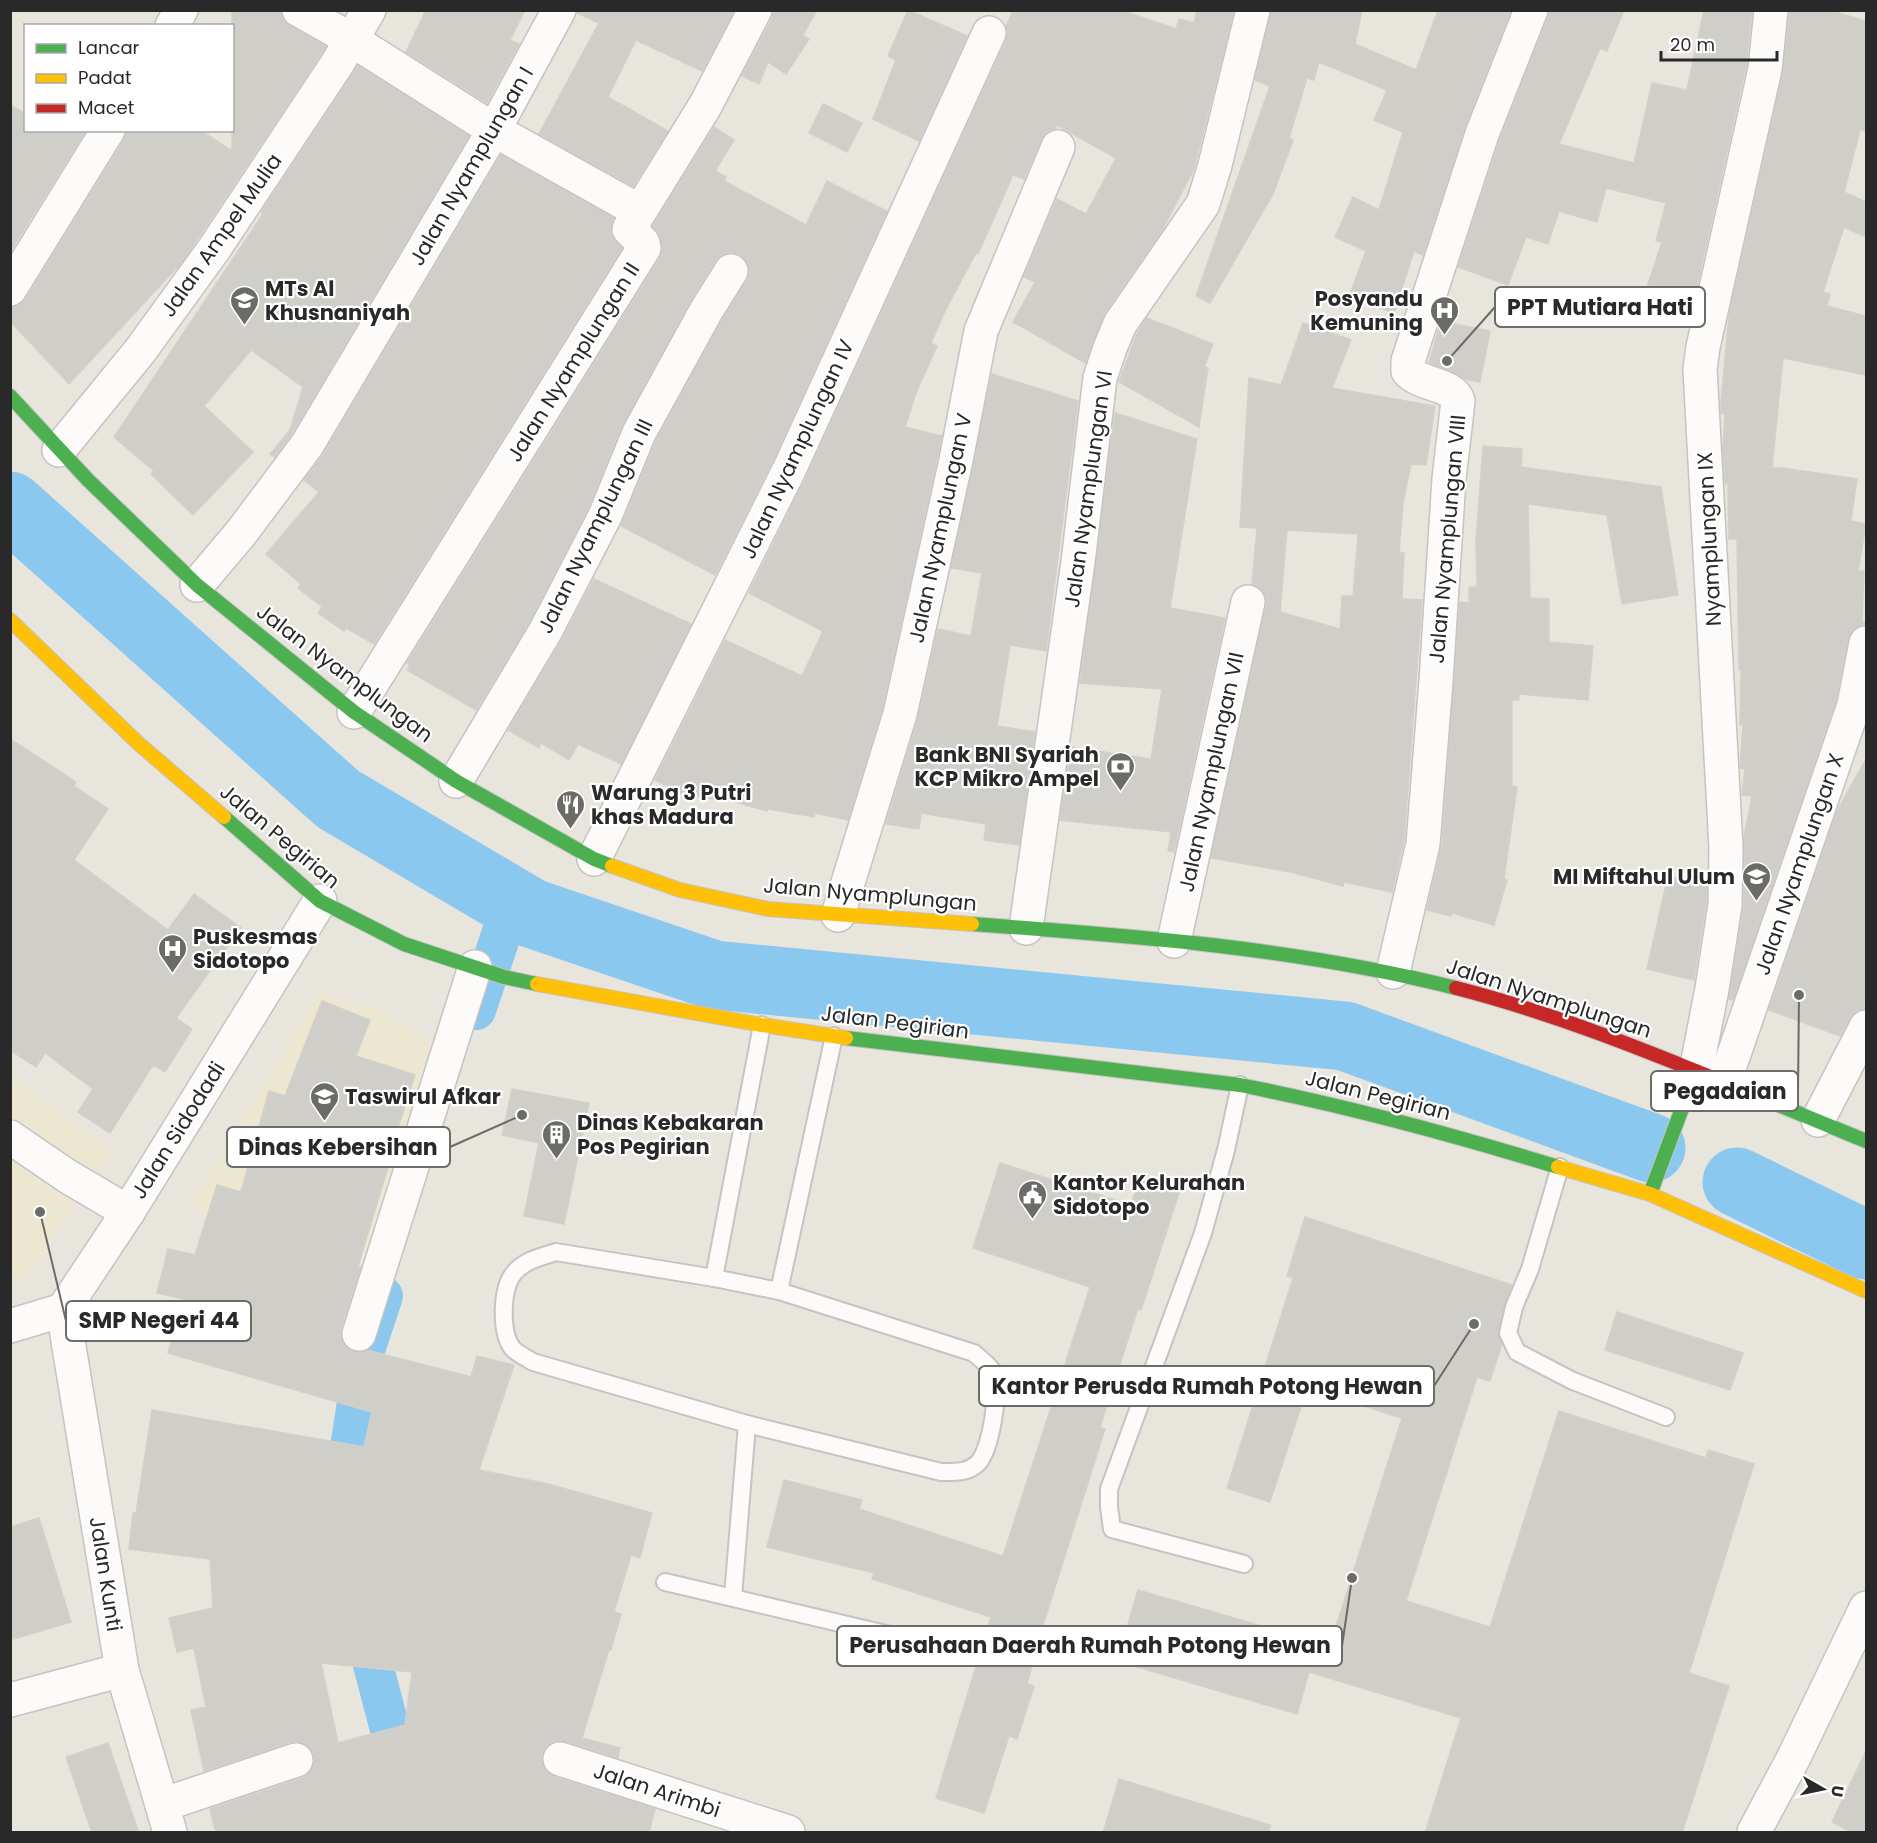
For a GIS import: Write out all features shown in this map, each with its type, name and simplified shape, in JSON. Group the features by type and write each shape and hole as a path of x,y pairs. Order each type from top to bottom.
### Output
{"main road":[{"name":"Jalan Nyamplungan","path":"10,396 88,480 197,585 354,712 456,781 594,859 680,890 768,909 1174,941 1316,958 1393,972 1499,999 1632,1046 1866,1141"},
{"name":"Jalan Pegirian","path":"10,620 139,744 320,901 404,944 486,971 601,997 834,1036 1240,1085 1297,1096 1480,1143 1650,1194 1866,1291"},
{"path":"1650,1194 1710,1077"}],"street":[{"path":"173,24 182,10"},
{"path":"299,10 352,39 494,130 639,211"},
{"name":"Jalan Ampel Mulia","path":"59,450 140,351 214,249 369,10"},
{"name":"Jalan Nyamplungan I","path":"197,585 241,533 307,445 494,130 558,10"},
{"name":"Jalan Nyamplungan II","path":"354,712 644,248 643,243 629,229 705,106 755,10"},
{"name":"Jalan Nyamplungan VI","path":"1026,928 1078,562 1100,378 1120,324 1203,204 1215,165 1253,10"},
{"name":"Jalan Nyamplungan VIII","path":"1393,972 1423,844 1449,479 1458,401 1457,395 1451,391 1413,377 1408,371 1408,361 1482,134 1532,10"},
{"name":"Nyamplungan IX","path":"1710,1077 1726,877 1700,369 1765,69 1771,10"},
{"name":"Jalan Nyamplungan IV","path":"594,859 789,471 989,33"},
{"path":"10,289 107,132"},
{"name":"Jalan Nyamplungan V","path":"838,915 900,714 956,460 981,331 1058,147"},
{"name":"Jalan Nyamplungan III","path":"456,781 550,621 605,516 639,433 706,311 731,271"},
{"name":"Jalan Nyamplungan VII","path":"1174,941 1248,602"},
{"name":"Jalan Nyamplungan X","path":"1710,1077 1854,705 1866,643"},
{"name":"Jalan Sidodadi","path":"63,1311 128,1212 320,901"},
{"path":"359,1334 486,971"},
{"path":"1818,1120 1866,1027"},
{"path":"10,1137 67,1176 128,1212"},
{"path":"10,1326 63,1311"},
{"name":"Jalan Kunti","path":"63,1311 122,1670 166,1819"},
{"path":"1754,1833 1793,1759 1866,1608"},
{"path":"10,1700 122,1670"},
{"name":"Jalan Arimbi","path":"560,1759 788,1833"},
{"path":"166,1819 296,1760"}],"lane":[{"path":"714,1278 762,1024"},
{"path":"778,1291 834,1036"},
{"path":"1240,1085 1226,1150 1203,1233 1109,1488 1109,1507 1112,1529 1244,1564"},
{"path":"1560,1167 1530,1269 1514,1307 1508,1333 1517,1352 1573,1381 1666,1417"},
{"path":"556,1252 778,1291 974,1353 993,1371 997,1391 988,1442 978,1463 962,1472 941,1472 747,1424 533,1362 514,1350 504,1334 505,1294 514,1273 532,1259 556,1252"},
{"path":"733,1597 747,1424"},
{"path":"665,1582 924,1643"}],"shaded area":[{"name":"Taswirul Afkar","path":"320,992 382,1012 431,1041 366,1267 210,1223 192,1203"},
{"path":"11,1077 111,1150 23,1283 11,1274"}],"building":[{"path":"232,10 280,10 289,26 326,47 182,262 69,384 10,321 10,308 26,299 124,140 126,132 203,132 232,151 234,24 232,24"},
{"path":"426,10 525,10 510,40 519,44 487,103 406,52"},
{"path":"578,10 734,10 702,71 636,40 608,97 668,131 633,186 539,134 599,23 577,13"},
{"path":"774,10 817,10 803,35 809,39 786,74 768,62 759,84 742,76 772,19"},
{"path":"908,10 967,36 919,141 873,119 896,60 888,56"},
{"path":"1013,10 1121,10 1176,29 1179,19 1194,23 1197,10 1234,10 1194,169 1161,232 1104,314 1085,363 1013,322 1035,282 1024,277 1057,199 1086,214 1116,158 1057,125 1056,128 1046,132 1041,139 1024,179 1013,175 978,254 976,253 946,309 931,343 937,346 916,393 905,427 942,436 882,709 848,820 815,813 814,817 768,809 767,811 718,797 717,800 683,794 655,780 725,640 802,676 823,631 749,593 806,478 1006,41 1008,32 1006,27"},
{"path":"1271,10 1362,10 1355,44 1416,70 1438,10 1511,10 1465,127 1423,255 1414,251 1394,313 1349,297 1366,251 1335,237 1353,197 1379,210 1403,132 1374,120 1387,90 1319,62 1314,80 1307,78 1289,138 1293,140 1273,194 1210,303 1196,296 1270,86 1255,80"},
{"path":"1549,10 1624,10 1607,51 1600,48 1559,144 1634,163 1652,83 1687,90 1704,10 1752,10 1746,66 1693,304 1647,287 1662,242 1656,241 1666,203 1606,188 1597,222 1559,211 1548,244 1526,237 1508,285 1458,267 1500,140"},
{"path":"1790,10 1828,10 1866,21 1866,131 1860,130 1844,192 1866,202 1866,237 1844,227 1823,292 1830,294 1827,306 1866,316 1866,375 1783,358 1772,468 1857,479 1851,521 1866,524 1858,571 1864,571 1862,622 1865,623 1852,630 1848,639 1836,700 1733,1000 1729,999 1744,905 1744,837 1752,796 1742,795 1745,769 1740,768 1743,725 1740,725 1741,670 1739,670 1737,539 1729,539 1728,484 1725,484 1723,448 1725,414 1721,413 1721,402 1729,316 1783,73"},
{"path":"358,66 469,136 291,435 275,457 270,454 290,430 303,387 251,350 204,406 253,452 193,515 151,474 154,471 114,437 263,214 261,212"},
{"path":"823,104 862,123 847,152 809,133"},
{"path":"10,105 24,113 24,132 85,132 10,252"},
{"path":"714,127 734,140 715,171 726,177 724,181 806,225 827,181 887,211 772,462 715,575 621,526 656,441 722,320 747,280 750,271 748,263 740,255 731,252 723,254 715,261 623,424 588,508 530,621 476,710 407,670 410,665 407,663 660,258 661,239 653,226"},
{"path":"501,155 614,218 610,226 611,235 622,248 374,644 346,628 344,631 318,613 322,607 298,588 301,584 266,554 319,492 304,480 323,455"},
{"path":"1147,318 1213,344 1204,367 1208,368 1199,427 1119,382 1137,333"},
{"path":"1441,321 1490,331 1480,382 1465,379 1429,362"},
{"path":"1303,323 1351,340 1332,388 1435,406 1426,465 1411,464 1403,503 1399,553 1404,553 1402,599 1422,600 1404,841 1392,892 1344,882 1343,886 1290,872 1211,858 1266,605 1266,597 1261,589 1252,584 1257,528 1240,527 1249,378 1281,385","holes":["1287,530 1358,534 1353,596 1342,596 1340,629 1280,612"]},
{"path":"992,374 1078,401 1046,651 1010,645 997,726 1035,732 1019,845 984,840 986,824 921,813 919,829 886,824 918,719 938,629 971,636 982,573 951,568"},
{"path":"1115,413 1197,439 1170,608 1225,618 1174,852 1168,851 1171,832 1060,820 1071,747 1151,759 1162,689 1080,683"},
{"path":"1483,446 1522,449 1521,467 1661,487 1678,595 1622,604 1607,515 1528,504 1530,598 1549,599 1549,642 1593,646 1588,700 1519,694 1519,700 1512,700 1512,786 1517,787 1504,879 1507,880 1494,925 1452,913 1451,916 1427,910 1442,845 1460,602 1469,603 1469,587 1477,587 1476,541"},
{"path":"594,579 691,624 621,764 578,744 569,760 541,743 539,748 508,730 562,640"},
{"path":"10,739 76,782 74,786 108,809 74,860 168,930 194,894 241,928 176,1018 192,1029 165,1072 153,1065 110,1133 78,1112 93,1089 45,1053 36,1067 10,1050"},
{"path":"1866,759 1866,1003 1865,1008 1856,1011 1850,1018 1840,1036 1769,1010 1837,811"},
{"path":"1668,876 1707,885 1694,980 1647,969"},
{"path":"322,1001 370,1020 356,1056 415,1075 358,1266 361,1267 341,1328 341,1337 345,1346 354,1352 367,1350 471,1377 477,1356 514,1365 479,1470 548,1484 652,1513 640,1558 631,1555 614,1612 621,1614 582,1738 620,1748 618,1758 566,1741 557,1741 547,1746 542,1754 542,1762 546,1771 554,1777 655,1809 649,1833 216,1833 210,1809 302,1778 310,1773 314,1764 314,1755 308,1746 299,1742 291,1742 204,1771 191,1710 206,1707 194,1648 177,1652 169,1618 213,1608 210,1559 129,1549 133,1513 136,1513 152,1410 364,1447 372,1412 168,1353 183,1299 157,1293 168,1249 195,1255 217,1185 241,1192 269,1091 285,1096","holes":["321,1663 412,1672 405,1725 338,1743"]},
{"name":"Dinas Kebakaran Pos Pegirian","path":"512,1089 589,1103 564,1224 524,1216 539,1143 502,1135"},
{"path":"1000,1163 1131,1205 1141,1174 1181,1187 1141,1310 1138,1308 1100,1427 1105,1429 1039,1638 1027,1684 1034,1686 1017,1739 1009,1736 984,1813 936,1798 991,1617 872,1579 874,1573 767,1547 784,1480 862,1500 859,1509 1003,1556 1090,1287 973,1248"},
{"path":"1305,1217 1512,1285 1504,1305 1498,1331 1502,1344 1490,1381 1477,1377 1406,1601 1490,1627 1559,1411 1706,1458 1708,1450 1754,1464 1689,1673 1729,1686 1682,1833 1425,1833 1461,1718 1309,1672 1297,1714 1117,1661 1138,1590 1330,1646 1402,1418 1307,1388 1270,1502 1227,1488 1293,1278 1287,1276"},
{"path":"1617,1312 1743,1353 1730,1390 1605,1350"},
{"path":"39,1518 71,1622 10,1640 10,1527"},
{"path":"108,1743 139,1833 92,1833 66,1757"},
{"path":"1866,1751 1866,1833 1853,1833 1832,1822"},
{"path":"1119,1779 1270,1825 1269,1833 1103,1833"}],"waterway":[{"path":"10,506 338,799 531,913 714,975 1345,1036 1651,1148"},
{"path":"476,1010 512,902"},
{"path":"1737,1182 1866,1245"},
{"path":"342,1500 365,1350 383,1296"},
{"path":"360,1615 404,1783"}],"traffic: fast":[{"path":"10,396 88,480 197,585 354,712 456,781 594,859 612,866"},
{"path":"224,817 320,901 404,944 504,977 537,984"},
{"path":"972,924 1094,933 1276,953 1397,974 1456,988"},
{"path":"846,1038 1240,1085 1400,1122 1558,1167"},
{"path":"1650,1194 1696,1071"},
{"path":"1718,1080 1866,1141"}],"traffic: slow":[{"path":"10,620 139,744 224,817"},
{"path":"612,866 680,890 768,909 972,924"},
{"path":"537,984 846,1038"},
{"path":"1558,1167 1650,1194 1866,1291"}],"traffic: jam":[{"path":"1456,988 1556,1018 1718,1080"}],"place":[{"name":"MTs Al Khusnaniyah","path":"244,326"},
{"name":"Posyandu Kemuning","path":"1444,336"},
{"name":"PPT Mutiara Hati","path":"1447,361"},
{"name":"Bank BNI Syariah KCP Mikro Ampel","path":"1120,792"},
{"name":"Warung 3 Putri khas Madura","path":"570,830"},
{"name":"MI Miftahul Ulum","path":"1756,902"},
{"name":"Puskesmas Sidotopo","path":"172,974"},
{"name":"Pegadaian","path":"1799,995"},
{"name":"Dinas Kebersihan","path":"522,1115"},
{"name":"Taswirul Afkar","path":"324,1122"},
{"name":"Dinas Kebakaran Pos Pegirian","path":"556,1160"},
{"name":"SMP Negeri 44","path":"40,1212"},
{"name":"Kantor Kelurahan Sidotopo","path":"1032,1220"},
{"name":"Kantor Perusda Rumah Potong Hewan","path":"1474,1324"},
{"name":"Perusahaan Daerah Rumah Potong Hewan","path":"1352,1578"}]}
